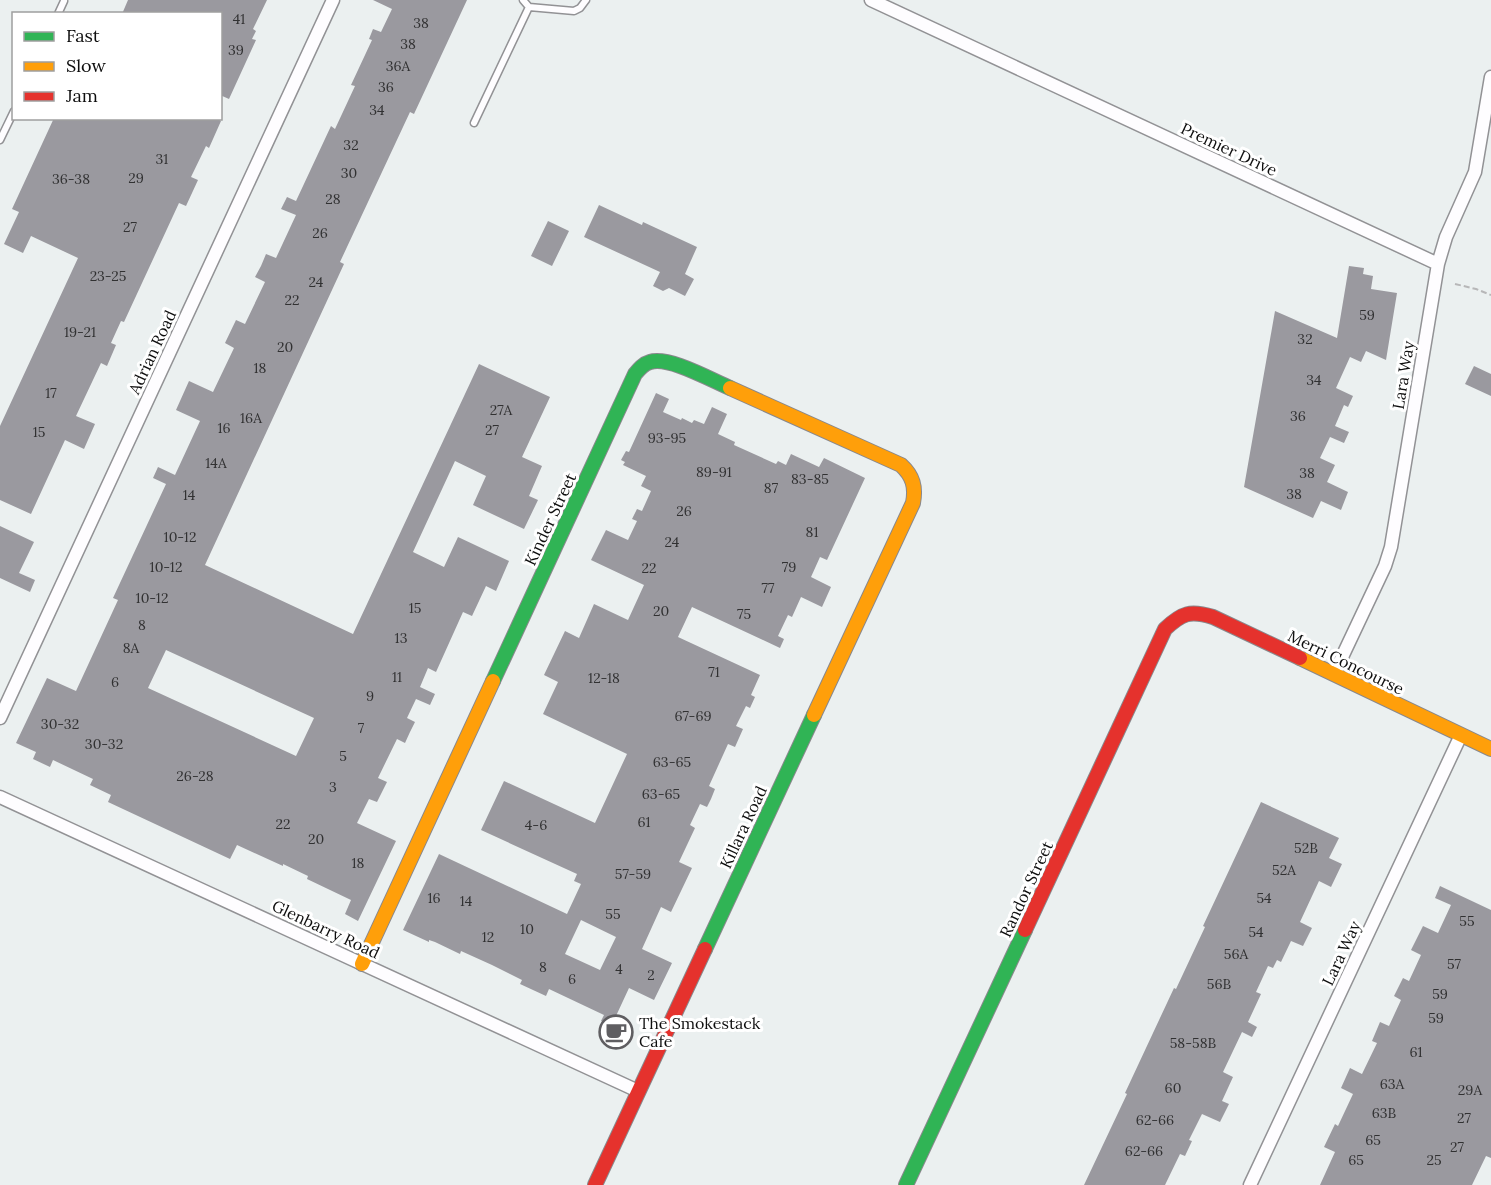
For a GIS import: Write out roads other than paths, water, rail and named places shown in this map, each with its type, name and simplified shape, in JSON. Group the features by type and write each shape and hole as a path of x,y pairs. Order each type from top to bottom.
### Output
{"street":[{"name":"Adrian Road","path":"0,718 333,0"},
{"name":"Premier Drive","path":"871,0 1438,264"},
{"name":"Lara Way","path":"1334,674 1385,566 1391,547 1438,264 1446,237 1475,172 1491,77"},
{"name":"Kinder Street","path":"362,963 639,368 645,363 657,360 676,364 901,465 911,475 914,482"},
{"name":"Killara Road","path":"595,1185 913,503 914,482"},
{"name":"Merri Concourse","path":"1185,614 1198,612 1213,617 1491,749"},
{"name":"Randor Street","path":"906,1185 1165,629 1175,619 1185,614"},
{"name":"Lara Way","path":"1250,1185 1461,735"},
{"name":"Glenbarry Road","path":"0,797 638,1091"}],"lane":[{"path":"523,0 529,6 574,10 580,8 586,0"},
{"path":"474,123 529,6"},
{"path":"0,140 12,115"}],"place":[{"name":"The Smokestack Cafe","path":"616,1032"}]}
